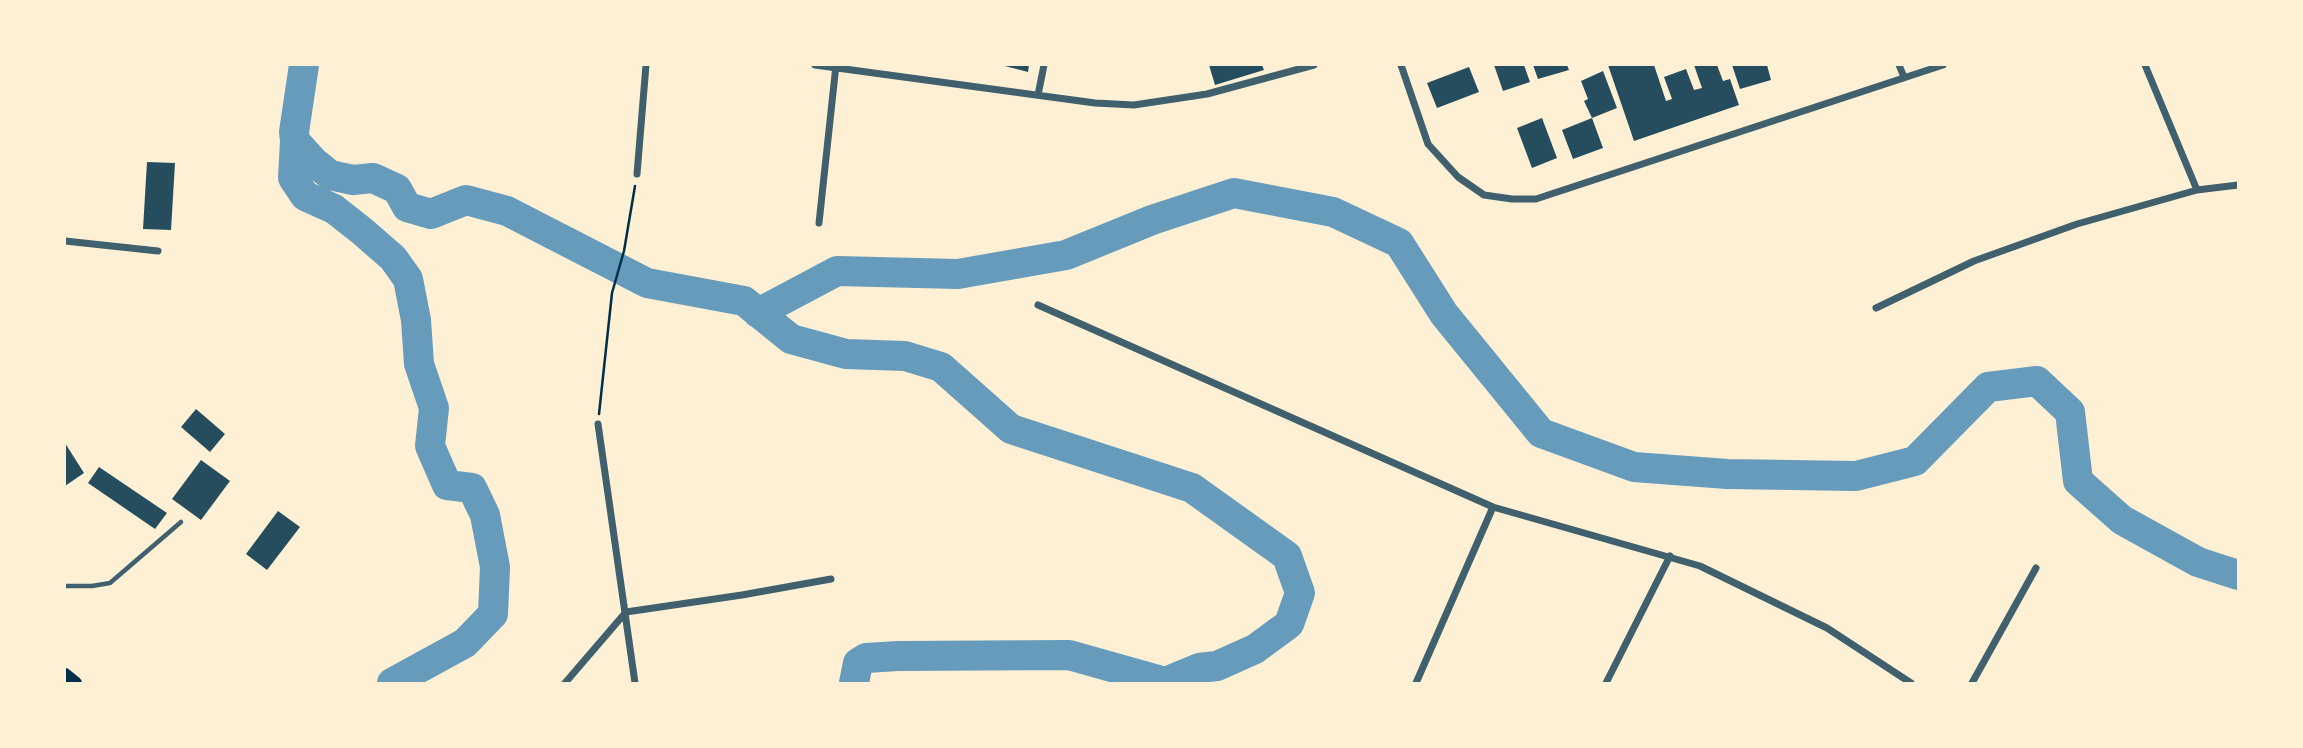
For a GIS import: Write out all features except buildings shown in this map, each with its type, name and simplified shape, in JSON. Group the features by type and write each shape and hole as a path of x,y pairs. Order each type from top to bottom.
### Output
{"main road":[{"path":"65,674 76,683"}],"street":[{"path":"637,174 646,65"},
{"path":"814,65 1095,103 1133,105 1207,94 1314,65"},
{"path":"1038,95 1044,65"},
{"path":"1273,65 1277,74"},
{"path":"1401,65 1429,144 1458,177 1484,195 1535,199 1943,65"},
{"path":"1899,65 1904,77"},
{"path":"2145,65 2197,190"},
{"path":"819,223 836,66"},
{"path":"1876,308 1974,261 2077,224 2197,190 2238,185"},
{"path":"65,241 158,251"},
{"path":"1038,305 1493,507 1700,566 1827,628 1911,683"},
{"path":"598,424 635,683"},
{"path":"1416,683 1493,507"},
{"path":"1606,683 1670,556"},
{"path":"1972,683 2036,568"},
{"path":"565,683 625,611 742,595 831,579"}],"lane":[{"path":"65,586 110,583 181,522"}],"path":[{"path":"598,424 612,293 624,251 637,174"}],"waterway":[{"path":"304,65 295,141 330,175 353,180 373,178 397,189 407,207 431,214 466,200 507,211 647,283 744,301 791,339 846,354 905,356 941,367 1011,429 1192,488 1287,556 1300,593 1289,624 1255,649 1217,666 1199,668 1165,682 1069,655 866,658 858,663 854,683"},
{"path":"295,141 293,178 305,196 334,209 362,231 393,258 408,279 416,320 419,364 434,408 430,446 447,485 472,488 485,515 495,567 493,614 465,643 392,683"},
{"path":"758,313 837,271 958,274 1066,255 1152,220 1234,193 1333,212 1399,243 1444,314 1541,433 1634,467 1727,474 1856,476 1915,461 1988,387 2037,381 2070,412 2078,481 2122,520 2198,562 2238,575"}]}
